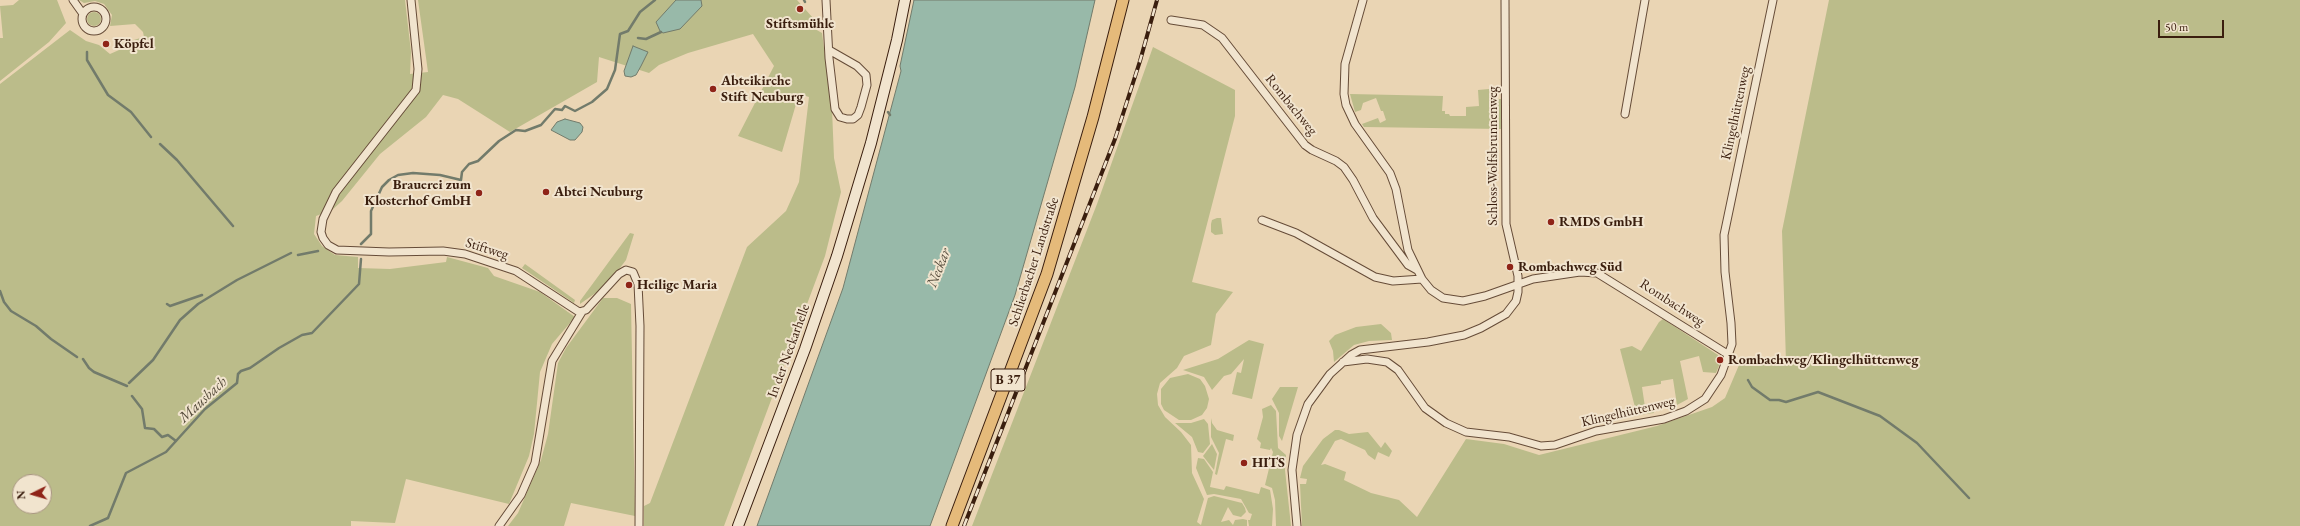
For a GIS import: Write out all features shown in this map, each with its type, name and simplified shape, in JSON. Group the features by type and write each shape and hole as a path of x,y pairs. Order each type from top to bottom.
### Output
{"main road":[{"name":"In der Neckarhelle","path":"738,526 806,349 860,182 886,88 905,0"},
{"name":"Schlierbacher Landstraße","path":"952,526 1047,274 1093,117 1123,0"}],"street":[{"path":"73,0 83,14"},
{"name":"Stiftweg","path":"411,0 418,69 416,90 330,202 321,226 324,240 337,250 395,252 443,250 464,254 516,272 535,282 571,308 582,312"},
{"path":"826,0 829,50 835,109 840,117 847,120 858,115 865,92 867,78 864,72 857,66 829,50"},
{"path":"1363,0 1345,64 1345,101 1355,124 1390,173 1396,190 1405,242 1417,270"},
{"name":"Schloss-Wolfsbrunnenweg","path":"1297,526 1292,470 1299,425 1316,390 1343,362 1356,352 1365,348 1428,342 1464,335 1481,328 1506,314 1513,307 1518,283 1506,224 1505,0"},
{"path":"1625,114 1645,0"},
{"name":"Klingelhüttenweg","path":"1343,362 1367,359 1387,362 1398,370 1425,408 1437,418 1460,430 1509,437 1548,446 1596,431 1664,419 1686,411 1712,392 1722,375 1732,344 1725,272 1724,235 1773,0"},
{"name":"Rombachweg","path":"1171,20 1202,25 1222,38 1305,145 1312,150 1336,161 1344,168 1353,180 1373,218 1408,265 1417,270 1422,279 1434,293 1452,301 1474,299 1518,283 1580,272 1598,273 1729,355"},
{"path":"1262,220 1296,233 1371,275 1393,281 1422,279"},
{"path":"499,526 522,495 533,468 538,452 547,383 552,361 582,312 623,272 631,270 635,274 638,284 640,326 639,526"}],"green space":[{"path":"19,0 57,0 66,23 49,42 0,81 0,38 3,38 0,6 13,5"},
{"path":"79,0 405,0 411,52 410,74 428,72 418,0 797,0 813,18 815,29 822,33 832,109 834,158 841,192 825,256 724,526 644,526 644,506 650,503 747,247 786,211 799,182 809,97 799,94 782,152 738,136 774,66 753,34 688,53 659,65 649,73 599,57 597,82 510,132 458,99 443,95 426,117 380,154 342,201 332,210 316,216 314,234 322,246 335,255 358,257 358,268 390,269 446,262 447,257 488,268 494,276 540,292 575,317 552,344 540,372 534,434 529,456 509,504 406,479 395,523 351,521 351,526 0,526 0,84 70,30 86,41 99,45 110,54 119,50 120,44 144,37 143,32 135,24 110,26 112,15 104,4 95,1 84,3"},
{"path":"1829,0 2300,0 2300,526 1302,526 1300,484 1306,484 1307,479 1300,478 1303,466 1323,439 1335,430 1349,434 1368,432 1381,448 1385,442 1392,451 1389,457 1378,452 1375,460 1368,455 1365,450 1341,439 1335,441 1321,465 1325,464 1346,472 1344,480 1371,493 1399,500 1417,517 1466,439 1504,444 1539,455 1657,426 1712,407 1725,398 1742,358 1786,362 1782,231"},
{"path":"91,12 97,12 101,16 101,22 97,26 91,26 87,22 87,16"},
{"path":"1153,47 1235,90 1235,116 1192,282 1233,292 1216,314 1211,345 1184,356 1177,368 1160,383 1157,394 1158,405 1165,417 1181,432 1191,445 1192,473 1204,499 1197,522 1201,525 1208,498 1214,496 1242,503 1245,508 1246,512 1241,517 1233,515 1228,507 1221,522 1229,520 1233,525 1235,520 1243,519 1247,520 1247,526 972,526 1097,204"},
{"path":"1489,89 1490,99 1501,99 1501,129 1364,127 1362,124 1378,118 1380,123 1386,120 1383,111 1381,111 1376,98 1363,103 1361,110 1355,112 1350,94 1443,96 1442,111 1445,111 1445,114 1449,114 1450,116 1466,116 1466,107 1479,106 1478,90"},
{"path":"1221,218 1223,234 1215,235 1211,232 1211,224 1212,220"},
{"path":"630,233 634,234 626,260 607,285 580,304 580,301"},
{"path":"525,264 575,300 574,303 522,268"},
{"path":"603,298 617,298 631,304 635,516 571,503 564,526 508,526 518,513 541,460 548,434 558,363 566,348"},
{"path":"1663,319 1718,355 1720,363 1716,373 1703,372 1699,356 1680,361 1688,399 1677,405 1673,379 1661,381 1661,384 1642,387 1645,407 1654,406 1654,413 1637,415 1620,349 1632,346 1641,351 1659,322"},
{"path":"1381,324 1391,333 1392,340 1369,341 1354,345 1334,362 1333,351 1329,341 1335,335 1356,327"},
{"path":"1249,340 1264,344 1252,399 1232,394 1237,372 1241,373 1244,359 1231,374 1224,376 1212,390 1204,377 1183,370 1218,359"},
{"path":"1188,374 1200,379 1205,386 1209,399 1207,408 1202,415 1191,420 1179,420 1164,410 1161,404 1161,389 1170,378"},
{"path":"1280,387 1298,387 1282,441 1279,436 1279,413 1272,399"},
{"path":"1271,405 1276,411 1278,448 1286,455 1285,470 1291,526 1276,526 1275,500 1272,488 1265,485 1273,452 1271,448 1270,450 1260,448 1261,443 1257,439 1263,417 1262,409"},
{"path":"1211,418 1212,423 1217,430 1234,435 1233,441 1226,439 1217,475 1215,474 1219,453 1211,437"},
{"path":"1204,419 1208,424 1210,444 1203,453 1198,452 1192,437 1175,423 1191,423"},
{"path":"1212,444 1217,454 1214,470 1203,456"},
{"path":"1198,458 1204,459 1213,472 1210,487 1224,490 1226,486 1259,494 1261,487 1270,490 1273,509 1272,526 1249,526 1248,520 1250,520 1252,514 1249,513 1241,499 1214,494 1207,495 1196,468"}],"water":[{"path":"676,0 701,0 702,6 680,29 663,33 660,31 656,22"},
{"name":"Neckar","path":"914,0 1095,0 1075,87 1015,295 930,526 757,526 843,288 901,71 900,66"},
{"path":"633,46 648,52 636,75 631,77 625,76 624,71"},
{"path":"565,119 580,123 583,127 582,132 575,140 570,140 551,130 557,122"}],"waterway":[{"name":"Mausbach","path":"361,244 371,234 371,211 382,187 389,180 398,175 413,173 440,175 461,180 462,172 469,164 478,161 499,141 516,130 525,131 541,125 555,109 562,110 565,106 575,111 592,102 607,89 615,70 620,34 628,31 640,12 655,0"},
{"path":"638,38 646,39 661,32"},
{"path":"87,52 87,60 108,95 131,112 151,137"},
{"path":"160,144 177,160 233,226"},
{"path":"298,255 318,251"},
{"path":"129,383 153,360 180,320 198,304 237,280 291,253"},
{"name":"Mausbach","path":"90,526 108,518 126,473 166,452 205,409 237,383 238,374 241,371 250,368 279,348 302,335 312,333 359,284 361,259"},
{"path":"0,291 4,302 11,311 36,326 51,339 77,357"},
{"path":"167,304 170,306 202,295"},
{"path":"83,359 89,368 94,372 127,386"},
{"path":"1748,380 1752,387 1770,400 1786,402 1818,392 1880,416 1917,443 1969,498"},
{"path":"132,396 142,409 145,428 154,429 162,437 168,435 176,441"}],"railway":[{"path":"964,526 1115,139 1140,61 1157,0"}],"place":[{"name":"Stiftsmühle","path":"800,9"},
{"name":"Köpfel","path":"106,44"},
{"name":"Abteikirche Stift Neuburg","path":"713,89"},
{"name":"Abtei Neuburg","path":"546,192"},
{"name":"Brauerei zum Klosterhof GmbH","path":"479,193"},
{"name":"RMDS GmbH","path":"1551,222"},
{"name":"Rombachweg Süd","path":"1510,267"},
{"name":"Heilige Maria","path":"629,285"},
{"name":"Rombachweg/Klingelhüttenweg","path":"1720,360"},
{"name":"HITS","path":"1244,463"}]}
